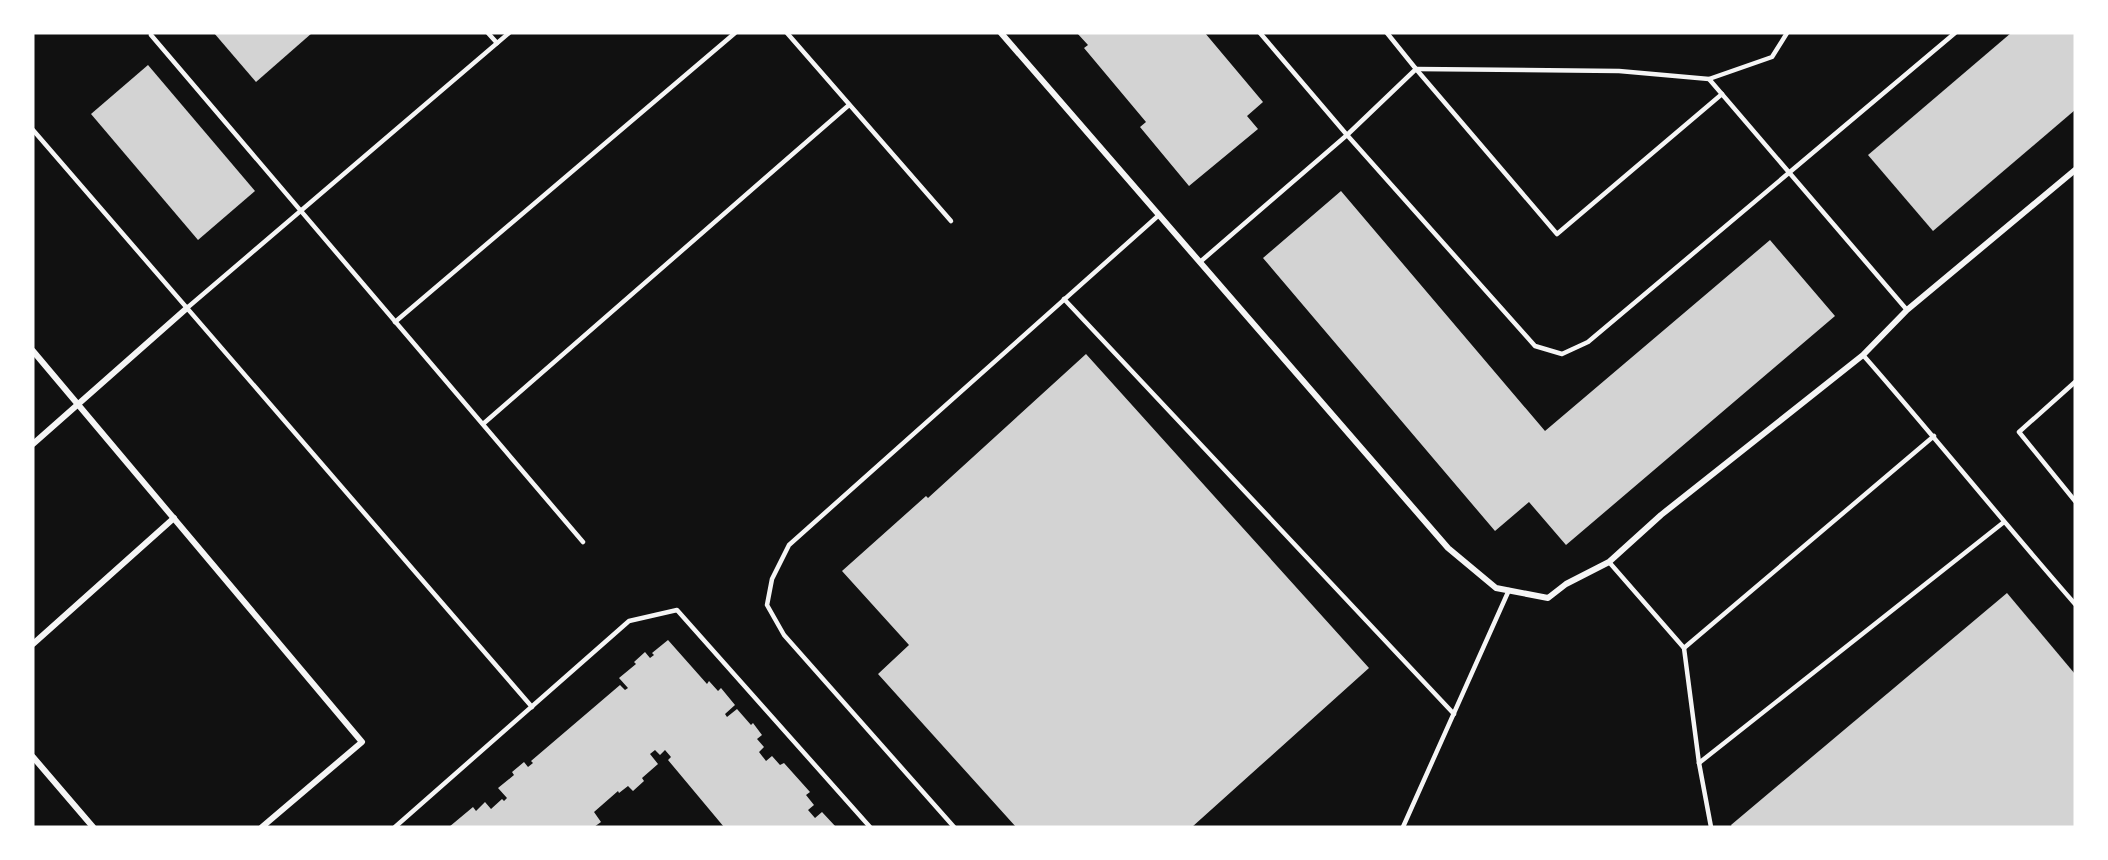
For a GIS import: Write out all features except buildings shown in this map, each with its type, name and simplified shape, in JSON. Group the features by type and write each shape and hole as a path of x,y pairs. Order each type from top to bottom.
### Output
{"street":[{"path":"1001,33 1448,548 1496,588 1548,598 1566,584 1609,562 1660,514 1863,355 1907,310 2075,170"},
{"path":"33,444 188,308"},
{"path":"33,351 362,742 262,827"},
{"path":"33,644 174,518"},
{"path":"33,757 93,827"}],"lane":[{"path":"488,33 497,43"},
{"path":"188,308 509,33"},
{"path":"396,322 735,33"},
{"path":"787,33 951,221"},
{"path":"1260,33 1347,135 1535,346 1562,354 1588,342 1955,33"},
{"path":"1388,33 1557,234 1722,94"},
{"path":"1200,262 1347,135 1416,69 1619,71 1708,80 1772,57 1787,33"},
{"path":"151,35 583,542"},
{"path":"1708,80 1907,310"},
{"path":"483,424 849,105"},
{"path":"33,130 532,707"},
{"path":"954,827 784,635 767,605 772,579 789,545 1159,215"},
{"path":"1064,299 1454,714"},
{"path":"1863,355 2075,604"},
{"path":"2075,382 2019,432 2075,501"},
{"path":"1684,648 1934,436"},
{"path":"1699,763 2004,522"},
{"path":"1609,562 1684,648 1699,763 1711,827"},
{"path":"1403,827 1509,590"},
{"path":"395,827 629,621 677,609 870,827"}]}
